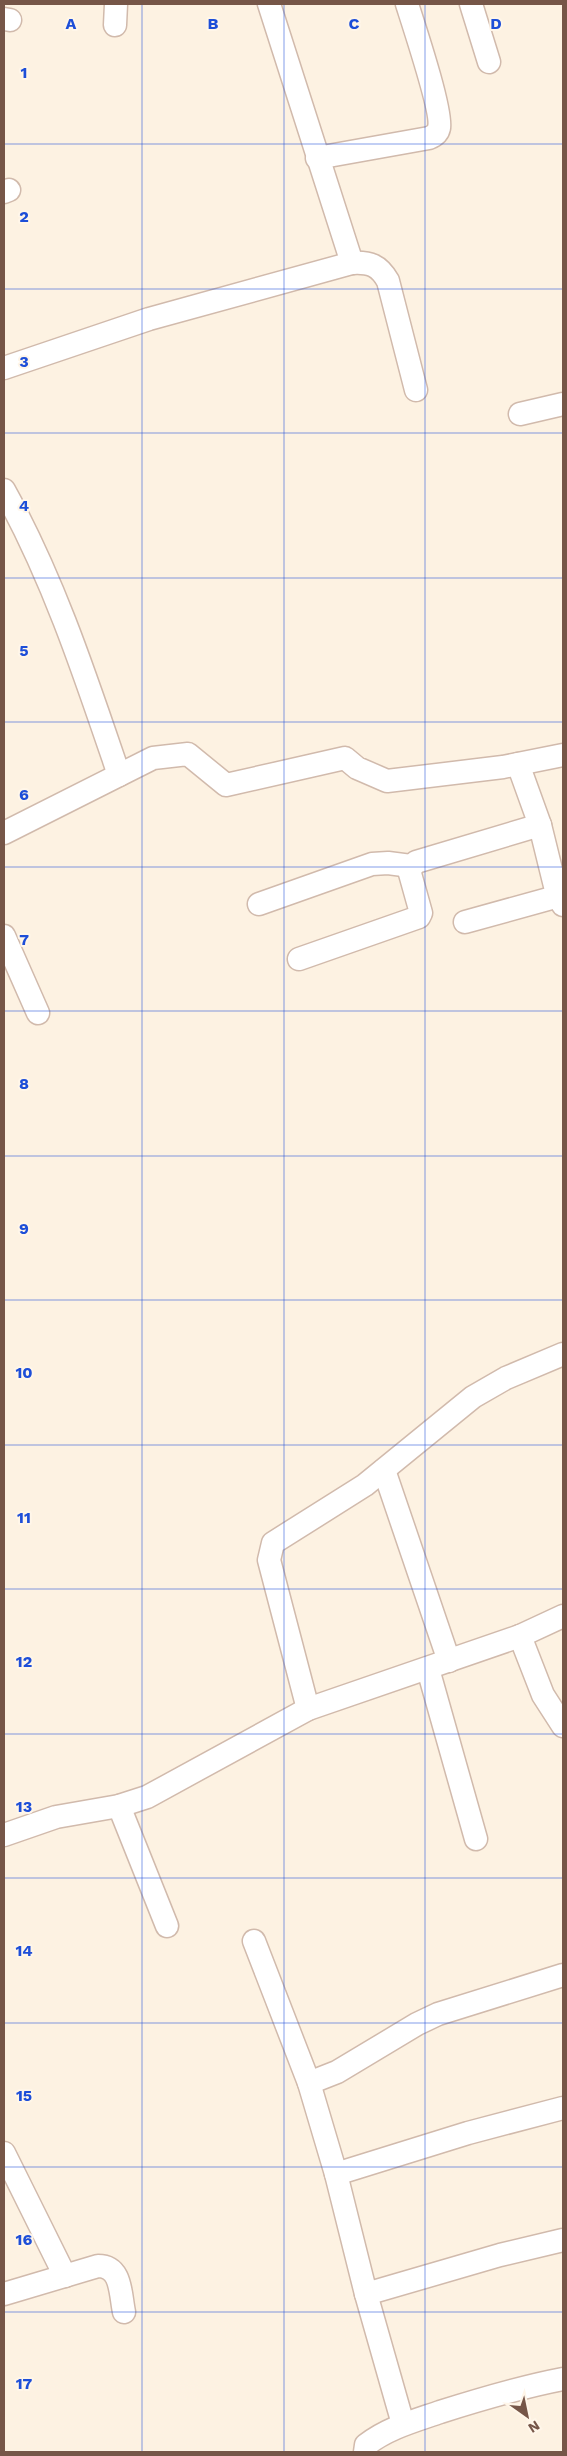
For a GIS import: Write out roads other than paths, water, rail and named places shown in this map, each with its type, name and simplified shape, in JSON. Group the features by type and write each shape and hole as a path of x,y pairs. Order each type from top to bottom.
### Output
{"street":[{"path":"268,4 352,263"},
{"path":"317,158 429,138 434,136 439,129 440,122 407,4"},
{"path":"471,4 489,62"},
{"path":"4,368 149,320 352,263 367,262 383,272 388,282 416,390"},
{"path":"520,414 563,404"},
{"path":"4,490 43,568 83,671 119,775"},
{"path":"4,833 153,758 188,754 226,786 345,758 357,768 387,781 518,764 563,755"},
{"path":"465,922 561,901 540,825 518,764"},
{"path":"299,959 419,917 420,913 409,870 416,862 540,825"},
{"path":"259,904 372,864 388,863 411,866"},
{"path":"4,936 38,1013"},
{"path":"308,1709 269,1560 273,1543 347,1497 384,1470 473,1397 506,1378 563,1354"},
{"path":"384,1470 449,1661"},
{"path":"4,1835 56,1817 119,1806 147,1797 308,1709 520,1636 563,1616"},
{"path":"520,1636 543,1695 563,1726"},
{"path":"428,1669 476,1840"},
{"path":"119,1806 167,1926"},
{"path":"254,1941 309,2083 336,2174 366,2294 403,2424"},
{"path":"309,2083 337,2072 417,2024 438,2014 563,1975"},
{"path":"336,2174 468,2134 563,2108"},
{"path":"4,2154 65,2276"},
{"path":"366,2294 500,2255 563,2240"},
{"path":"4,2294 98,2266 112,2268 116,2274 124,2312"},
{"path":"365,2452 366,2445 381,2433 403,2424 525,2386 563,2379"}]}
